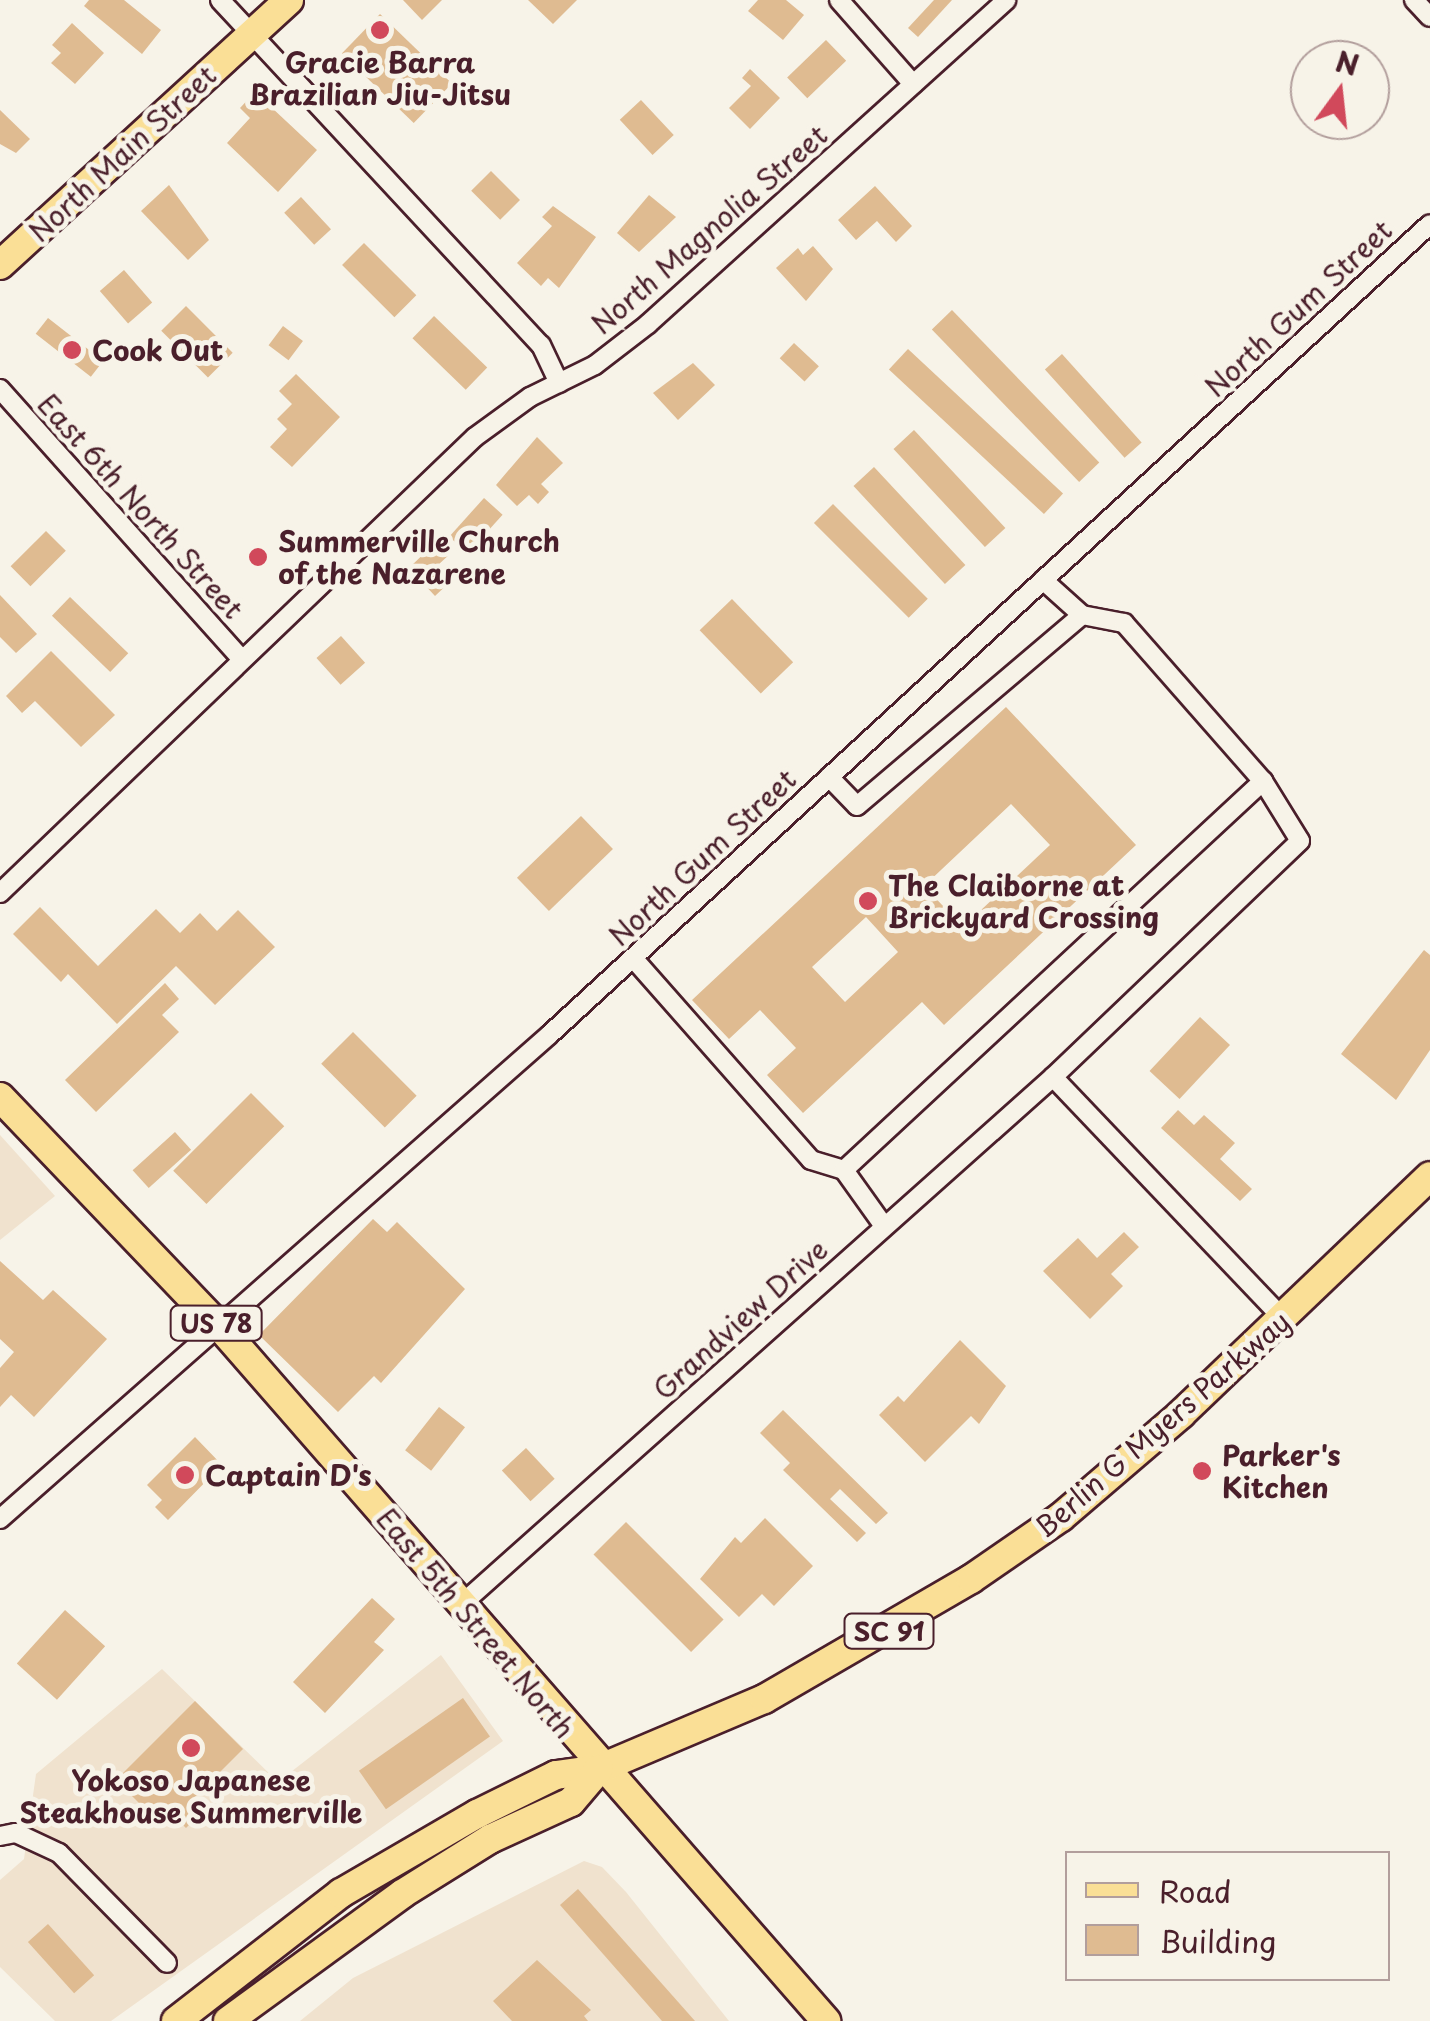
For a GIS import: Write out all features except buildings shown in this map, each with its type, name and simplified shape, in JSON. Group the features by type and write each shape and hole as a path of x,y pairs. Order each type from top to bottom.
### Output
{"main road":[{"name":"North Main Street","path":"0,265 289,0"},
{"name":"East 5th Street North","path":"0,1097 222,1330 464,1602 599,1768 826,2021"},
{"name":"Berlin G Myers Parkway","path":"176,2021 249,1960 386,1865 556,1775 599,1768 764,1699 971,1579 1062,1518 1284,1320 1430,1176"},
{"name":"Berlin G Myers Parkway","path":"228,2021 402,1894 490,1838 570,1802 599,1768"}],"street":[{"path":"220,0 541,346 559,383"},
{"path":"839,0 914,84"},
{"name":"North Magnolia Street","path":"0,894 475,437 559,383 595,366 648,324 1006,0"},
{"path":"1414,0 1430,18"},
{"name":"North Gum Street","path":"0,1519 222,1330 1430,224"},
{"name":"East 6th North Street","path":"0,389 241,659"},
{"path":"844,1170 1263,781 1124,623 1082,616 1043,580"},
{"path":"829,777 857,806 1082,616"},
{"name":"Grandview Drive","path":"464,1602 1053,1077 1300,841 1263,781"},
{"path":"632,958 811,1160 844,1170 884,1226"},
{"path":"1053,1077 1284,1320"},
{"path":"0,1836 16,1833 59,1853 166,1963"}],"shaded area":[{"path":"0,1135 55,1196 0,1240"},
{"path":"441,1655 503,1741 111,2021 55,2021 0,1967 0,1880 24,1859 36,1774 162,1669 278,1782"},
{"path":"584,1861 602,1867 626,1892 729,2021 300,2021 353,1978"}],"place":[{"name":"Gracie Barra Brazilian Jiu-Jitsu","path":"380,30"},
{"name":"Cook Out","path":"72,350"},
{"name":"Summerville Church of the Nazarene","path":"258,557"},
{"name":"The Claiborne at Brickyard Crossing","path":"868,901"},
{"name":"Parker's Kitchen","path":"1202,1471"},
{"name":"Captain D's","path":"185,1475"},
{"name":"Yokoso Japanese Steakhouse Summerville","path":"191,1748"}]}
